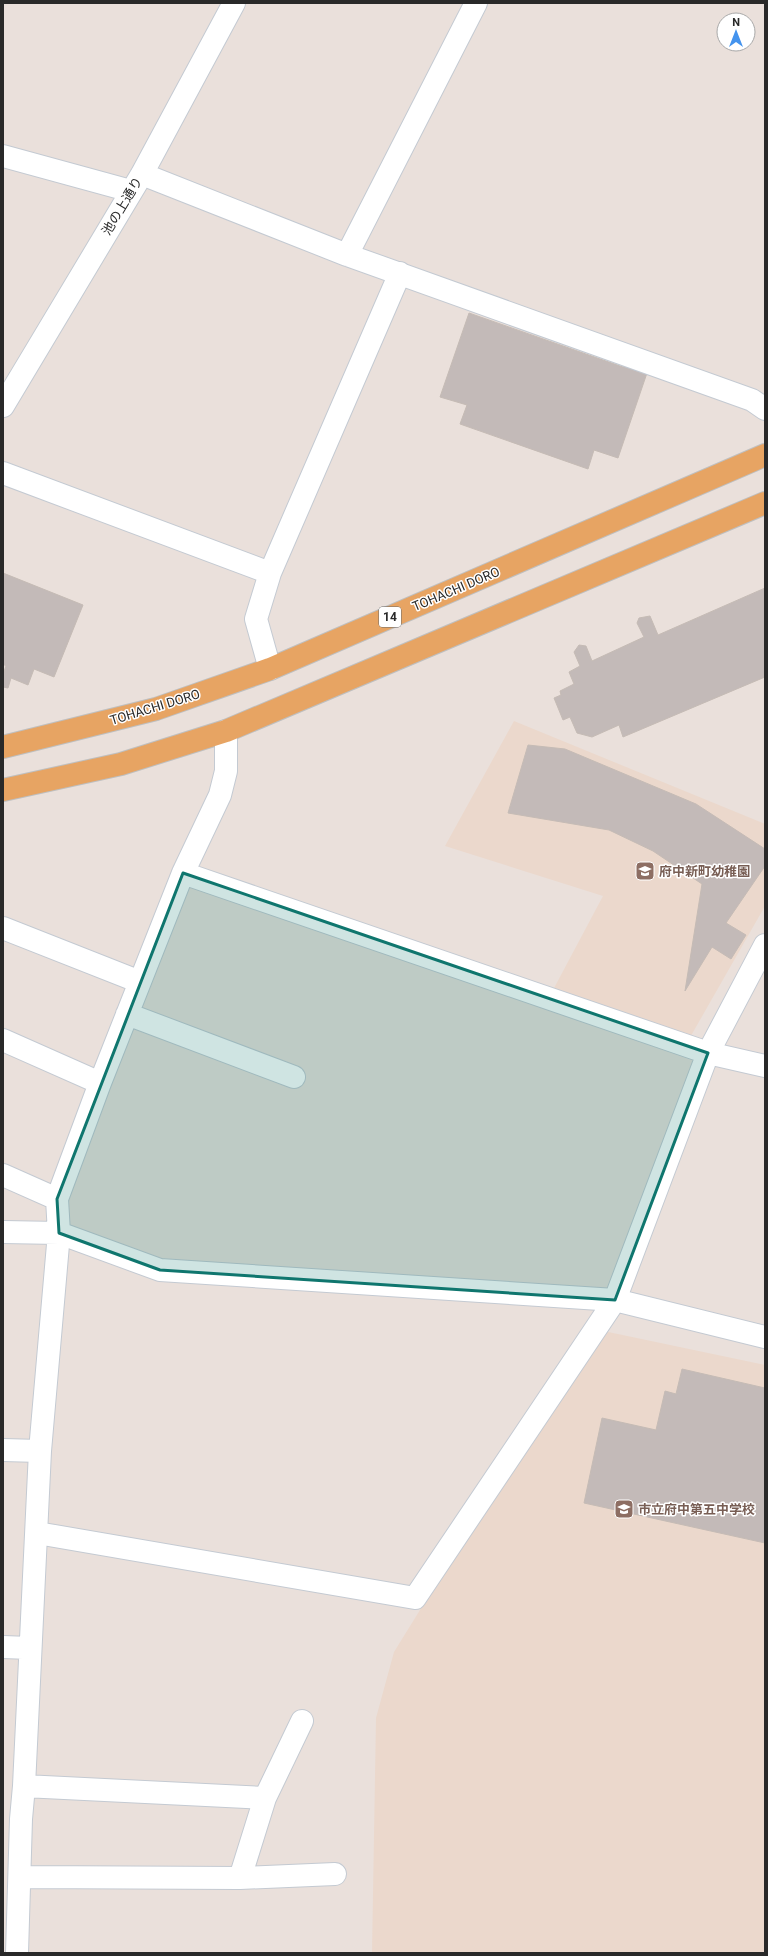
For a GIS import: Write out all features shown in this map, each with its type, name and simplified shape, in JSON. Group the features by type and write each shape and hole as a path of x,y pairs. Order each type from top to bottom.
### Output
{"main road":[{"name":"TOHACHI DORO","path":"3,747 156,709 270,669 765,455"},
{"path":"3,790 121,764 226,731 765,504"}],"street":[{"name":"池の上通り","path":"3,406 136,182 234,3"},
{"path":"347,255 476,3"},
{"path":"3,156 136,182 400,273 752,400 765,409"},
{"path":"270,669 256,619 270,573 400,273"},
{"path":"3,473 270,573"},
{"path":"17,1953 20,1877 12,1819 24,1786 40,1451 59,1234 57,1199 100,1083 183,872 220,795 226,771 226,731"},
{"path":"183,872 708,1053 765,1066"},
{"path":"3,928 140,982"},
{"path":"37,1533 415,1598 615,1300 708,1053 765,945"},
{"path":"127,1014 294,1077"},
{"path":"3,1040 100,1083"},
{"path":"3,1175 57,1199"},
{"path":"3,1232 59,1234 160,1270 615,1300 765,1337"},
{"path":"3,1450 40,1451"},
{"path":"3,1647 30,1648"},
{"path":"240,1878 265,1798 302,1721"},
{"path":"24,1786 265,1798"},
{"path":"20,1877 240,1878 335,1874"}],"highlighted area":[{"path":"183,873 708,1053 615,1300 160,1270 59,1233 57,1199"}],"shaded area":[{"name":"府中新町幼稚園","path":"514,721 765,824 765,906 688,1041 553,990 603,896 445,846"},
{"name":"市立府中第五中学校","path":"594,1329 765,1365 765,1953 372,1953 376,1718 394,1652"}],"building":[{"path":"469,313 623,367 624,365 647,373 618,458 594,450 588,469 460,424 467,405 440,397"},
{"path":"3,573 83,605 54,677 34,669 28,685 11,678 8,688 3,687 3,674 6,666 3,664"},
{"path":"765,588 765,677 623,737 619,725 592,737 577,733 570,717 563,720 554,698 561,695 560,691 574,684 569,672 580,666 574,652 579,645 586,646 592,661 644,637 637,623 639,618 650,616 658,635"},
{"path":"528,745 565,749 696,804 765,849 765,866 726,923 746,935 731,959 712,947 685,991 702,884 653,851 609,830 508,813"},
{"path":"682,1369 765,1388 765,1543 584,1503 602,1418 656,1430 665,1391 676,1394"}],"place":[{"name":"府中新町幼稚園","path":"645,871"},
{"name":"市立府中第五中学校","path":"624,1509"}]}
